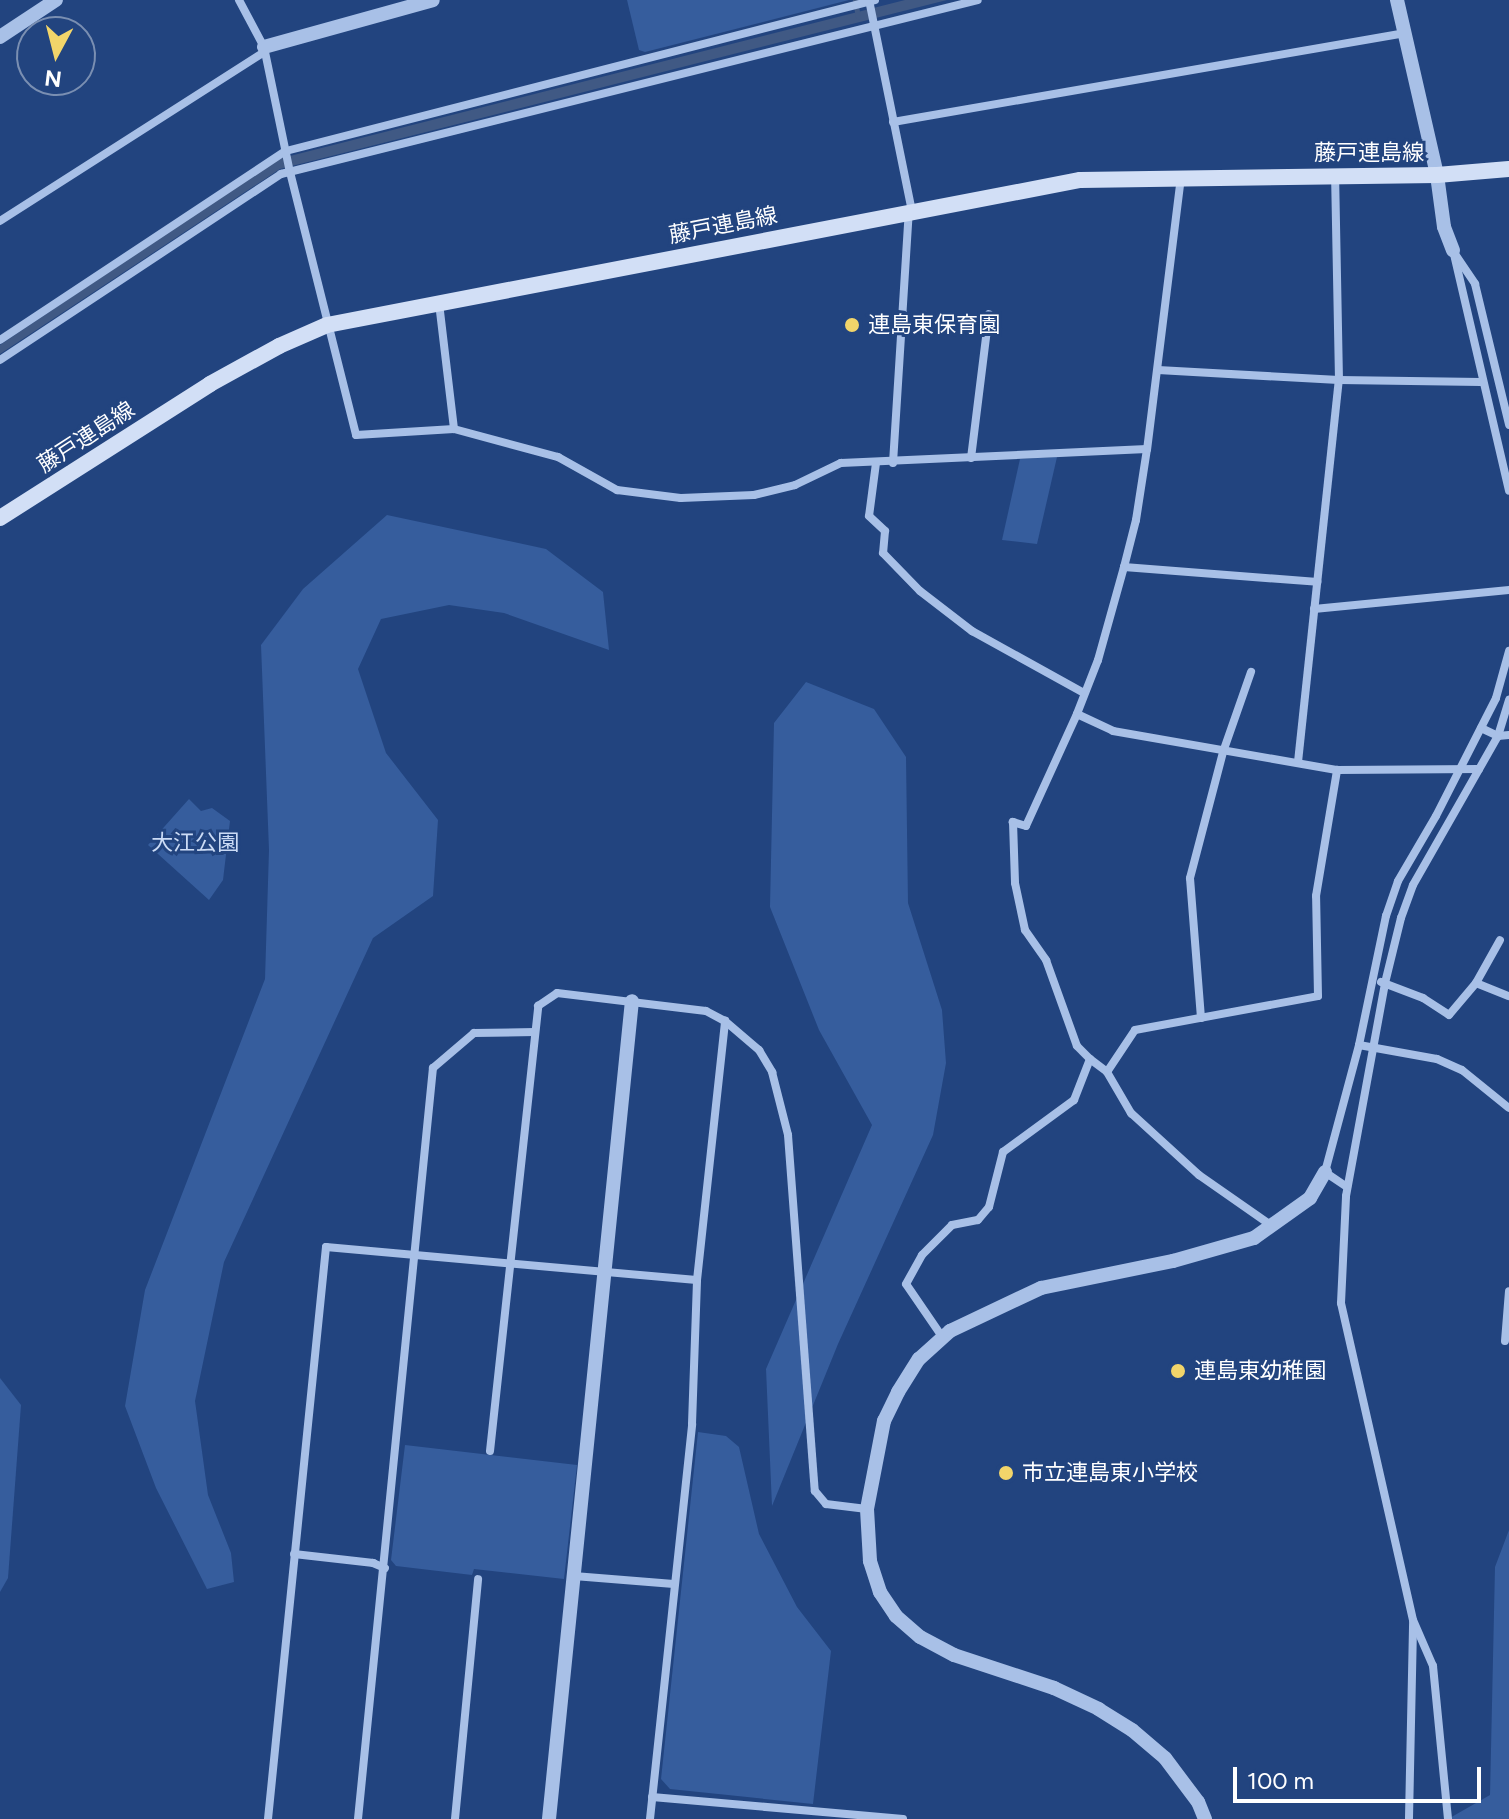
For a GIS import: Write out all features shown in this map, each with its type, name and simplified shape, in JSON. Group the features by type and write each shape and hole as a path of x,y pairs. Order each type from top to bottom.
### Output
{"main road":[{"name":"藤戸連島線","path":"0,518 210,384 279,346 327,325 1080,180 1437,175 1509,169"}],"street":[{"path":"0,37 56,0"},
{"path":"239,0 264,49 290,172 356,435 454,429 558,457 617,490 681,498 754,495 795,485 841,463 1147,449"},
{"path":"0,221 264,49 433,0"},
{"path":"0,360 281,174 874,23 978,0"},
{"path":"1397,0 1437,175 1444,227 1453,250 1484,395 1509,491"},
{"path":"0,340 286,152 871,2 910,211 893,463"},
{"path":"893,122 1405,33"},
{"path":"1298,762 1339,380 1335,175"},
{"path":"1181,177 1136,520 1098,660 1077,714 1026,826 1013,822 1015,883 1025,930 1046,960 1077,1046 1107,1072 1131,1113 1199,1175 1273,1226"},
{"path":"1453,250 1475,284 1507,406 1509,425"},
{"path":"438,302 454,429"},
{"path":"971,458 989,314"},
{"path":"1158,370 1339,380 1481,382"},
{"path":"1484,395 1501,392"},
{"path":"876,463 869,516 885,531 883,553 920,591 972,631 1084,693"},
{"path":"1124,567 1317,582"},
{"path":"1314,609 1509,590"},
{"path":"1205,1819 1198,1802 1165,1758 1132,1730 1099,1709 1054,1688 954,1655 920,1637 896,1616 880,1592 870,1561 867,1509 884,1421 919,1359 943,1338 990,1309 1041,1288 1215,1250 1254,1238 1310,1198 1325,1172 1398,881 1461,769 1496,698 1509,651"},
{"path":"1201,1018 1190,878 1223,752 1251,672"},
{"path":"1448,1819 1433,1666 1413,1620 1341,1303 1347,1187 1385,983 1413,885 1498,736 1509,700"},
{"path":"1077,714 1113,731 1337,770 1479,769"},
{"path":"1481,728 1498,736 1509,735"},
{"path":"1107,1072 1135,1030 1318,996 1316,896 1337,770"},
{"path":"1371,980 1423,998 1449,1015 1476,983 1500,940"},
{"path":"1476,983 1509,996"},
{"path":"490,1451 538,1006 557,993 706,1011 725,1021 759,1050 772,1072 788,1135 815,1491 826,1504 867,1509"},
{"path":"549,1819 632,1001"},
{"path":"650,1819 692,1424 697,1280 725,1021"},
{"path":"358,1819 433,1068 474,1033 535,1032"},
{"path":"1359,1045 1437,1059 1462,1070 1509,1108"},
{"path":"943,1338 906,1284 922,1255 952,1225 978,1220 989,1207 1003,1152 1074,1100 1090,1059"},
{"path":"1325,1172 1347,1187"},
{"path":"268,1819 326,1247 697,1280"},
{"path":"1505,1341 1509,1291"},
{"path":"294,1554 373,1563 385,1568"},
{"path":"574,1576 674,1584"},
{"path":"455,1819 478,1579"},
{"path":"1409,1818 1413,1620"},
{"path":"652,1797 903,1819"}],"green space":[{"path":"627,0 849,0 645,52 639,50"},
{"path":"1057,457 1037,544 1002,540 1020,459"},
{"path":"387,515 546,549 603,592 609,650 504,613 449,605 381,619 358,669 386,753 438,820 433,896 373,938 224,1262 195,1401 208,1495 231,1553 234,1582 207,1589 156,1488 125,1406 145,1290 265,979 269,850 261,645 303,589"},
{"path":"806,682 874,709 906,757 908,903 942,1010 946,1063 933,1135 838,1344 772,1506 766,1369 872,1125 819,1030 770,907 774,723"},
{"name":"大江公園","path":"189,799 201,811 212,808 230,821 223,880 209,900 148,845"},
{"path":"0,1378 21,1405 8,1578 0,1592"},
{"path":"698,1432 726,1436 739,1447 759,1534 797,1607 831,1651 813,1804 670,1789 661,1779"},
{"path":"405,1445 577,1465 564,1579 474,1569 472,1575 396,1566 391,1560"},
{"path":"1509,1530 1509,1819 1448,1819 1490,1795 1495,1567"}],"shaded area":[{"path":"905,0 947,0 280,169 0,354 0,345 278,159"}],"waterway":[{"path":"855,0 858,17"}],"place":[{"name":"連島東保育園","path":"852,325"},
{"name":"連島東幼稚園","path":"1178,1371"},
{"name":"市立連島東小学校","path":"1006,1473"}]}
